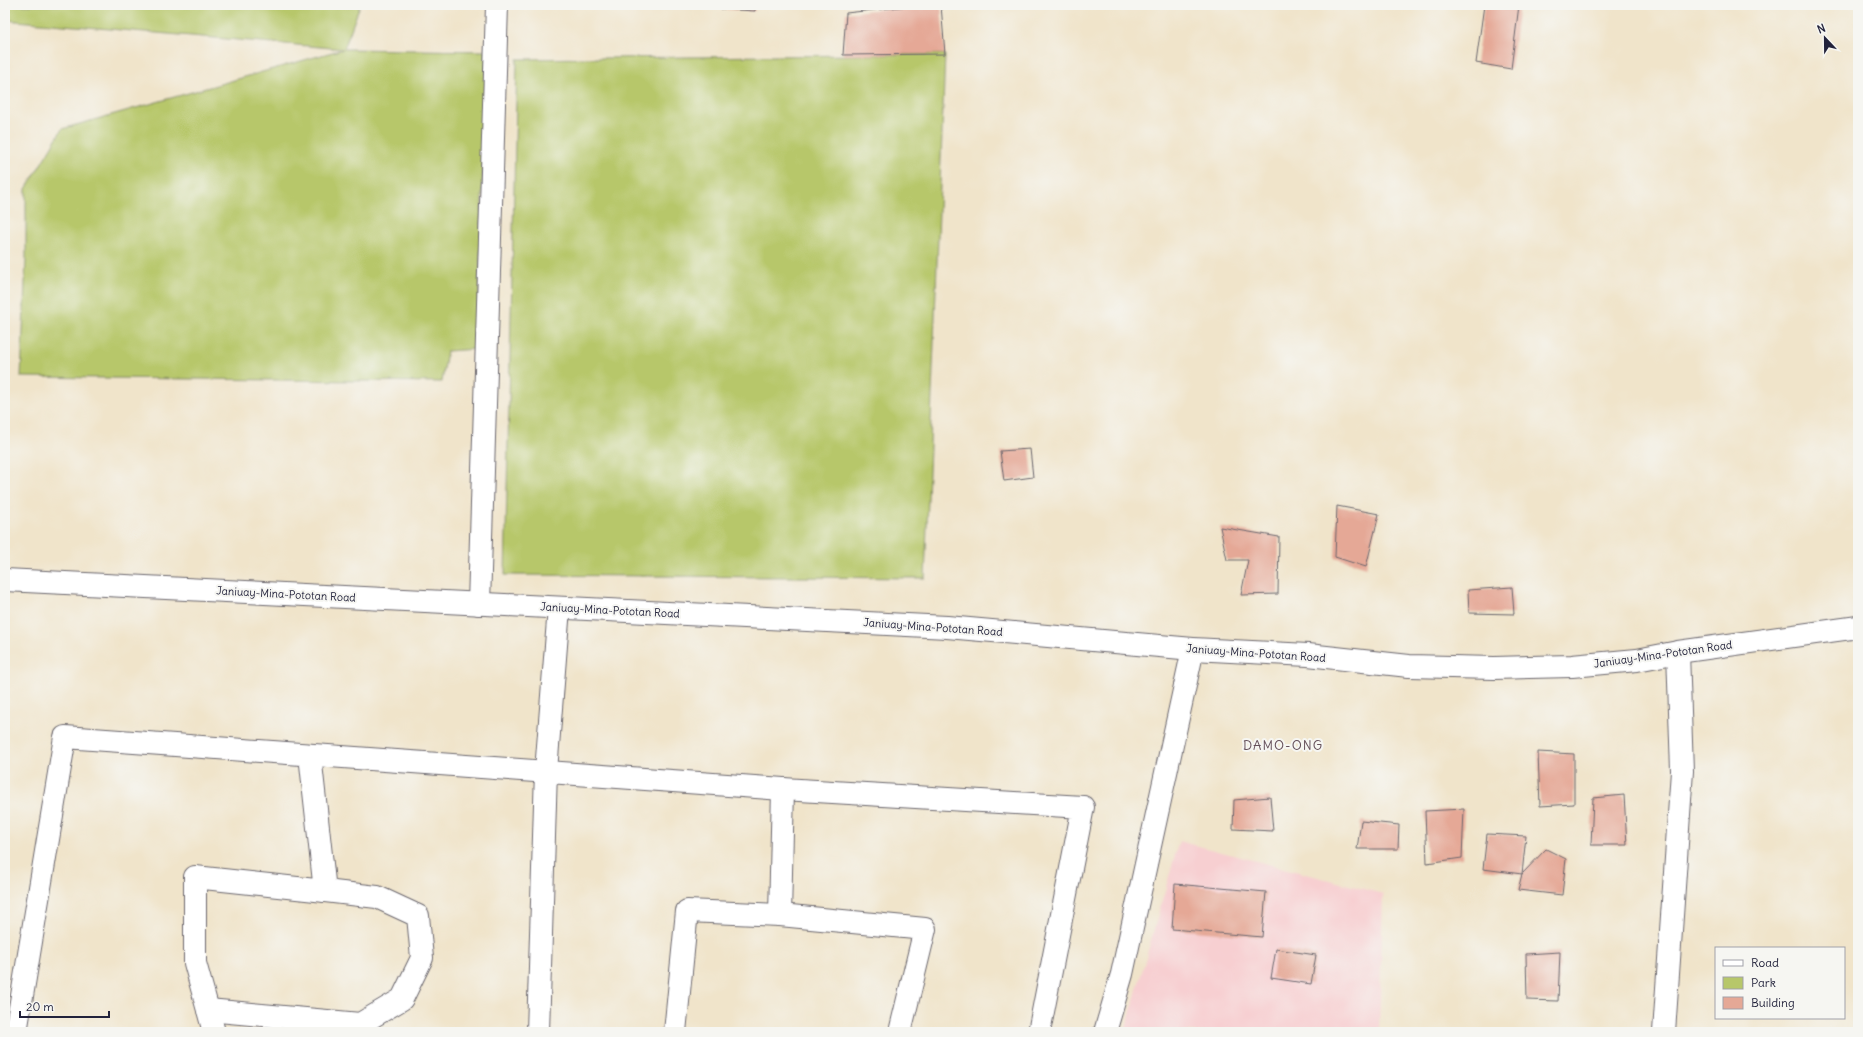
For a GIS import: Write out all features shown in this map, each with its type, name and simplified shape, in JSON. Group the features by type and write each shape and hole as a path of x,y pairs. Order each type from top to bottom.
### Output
{"street":[{"path":"478,604 497,5"},
{"name":"Janiuay-Mina-Pototan Road","path":"5,580 947,627 1193,649 1308,655 1409,666 1494,668 1572,666 1637,660 1678,652 1858,627"},
{"path":"538,1032 546,771 559,608"},
{"path":"1104,1032 1122,974 1193,649"},
{"path":"1664,1032 1682,771 1678,652"},
{"path":"16,1032 65,738 783,789 1082,807 1039,1032"},
{"path":"310,755 325,891"},
{"path":"780,915 783,789"},
{"path":"208,1010 360,1024 402,999 422,958 418,916 377,897 195,877 195,963 214,1032"},
{"path":"675,1032 687,911 780,915 925,929 900,1032"}],"shaded area":[{"path":"1179,841 1383,894 1379,1032 1125,1032"}],"green space":[{"path":"5,5 360,5 344,49 487,51 477,349 447,351 442,382 21,377 26,259 26,189 62,129 343,49 5,20"},
{"path":"945,54 925,578 505,575 517,59"}],"building":[{"path":"721,5 755,5 755,11 721,9"},
{"path":"918,5 941,5 945,54 843,55 846,13"},
{"path":"1484,5 1519,5 1511,69 1476,63"},
{"path":"1030,449 1033,477 1004,481 1000,451"},
{"path":"1337,506 1379,514 1366,567 1335,557"},
{"path":"1220,527 1279,537 1278,594 1241,595 1248,560 1227,560"},
{"path":"1512,587 1514,614 1469,613 1468,590"},
{"path":"1538,752 1574,754 1574,804 1540,806"},
{"path":"1624,795 1627,845 1591,845 1593,798"},
{"path":"1270,797 1273,831 1233,829 1234,800"},
{"path":"1464,809 1462,858 1427,863 1425,811"},
{"path":"1361,821 1399,825 1398,849 1357,849"},
{"path":"1487,834 1526,836 1522,874 1483,869"},
{"path":"1546,849 1566,859 1562,895 1518,890 1522,874"},
{"path":"1175,884 1266,892 1262,937 1172,929"},
{"path":"1276,949 1316,955 1311,984 1271,978"},
{"path":"1560,952 1558,1001 1527,1000 1526,954"}],"district":[{"name":"DAMO-ONG","path":"1283,745"}]}
